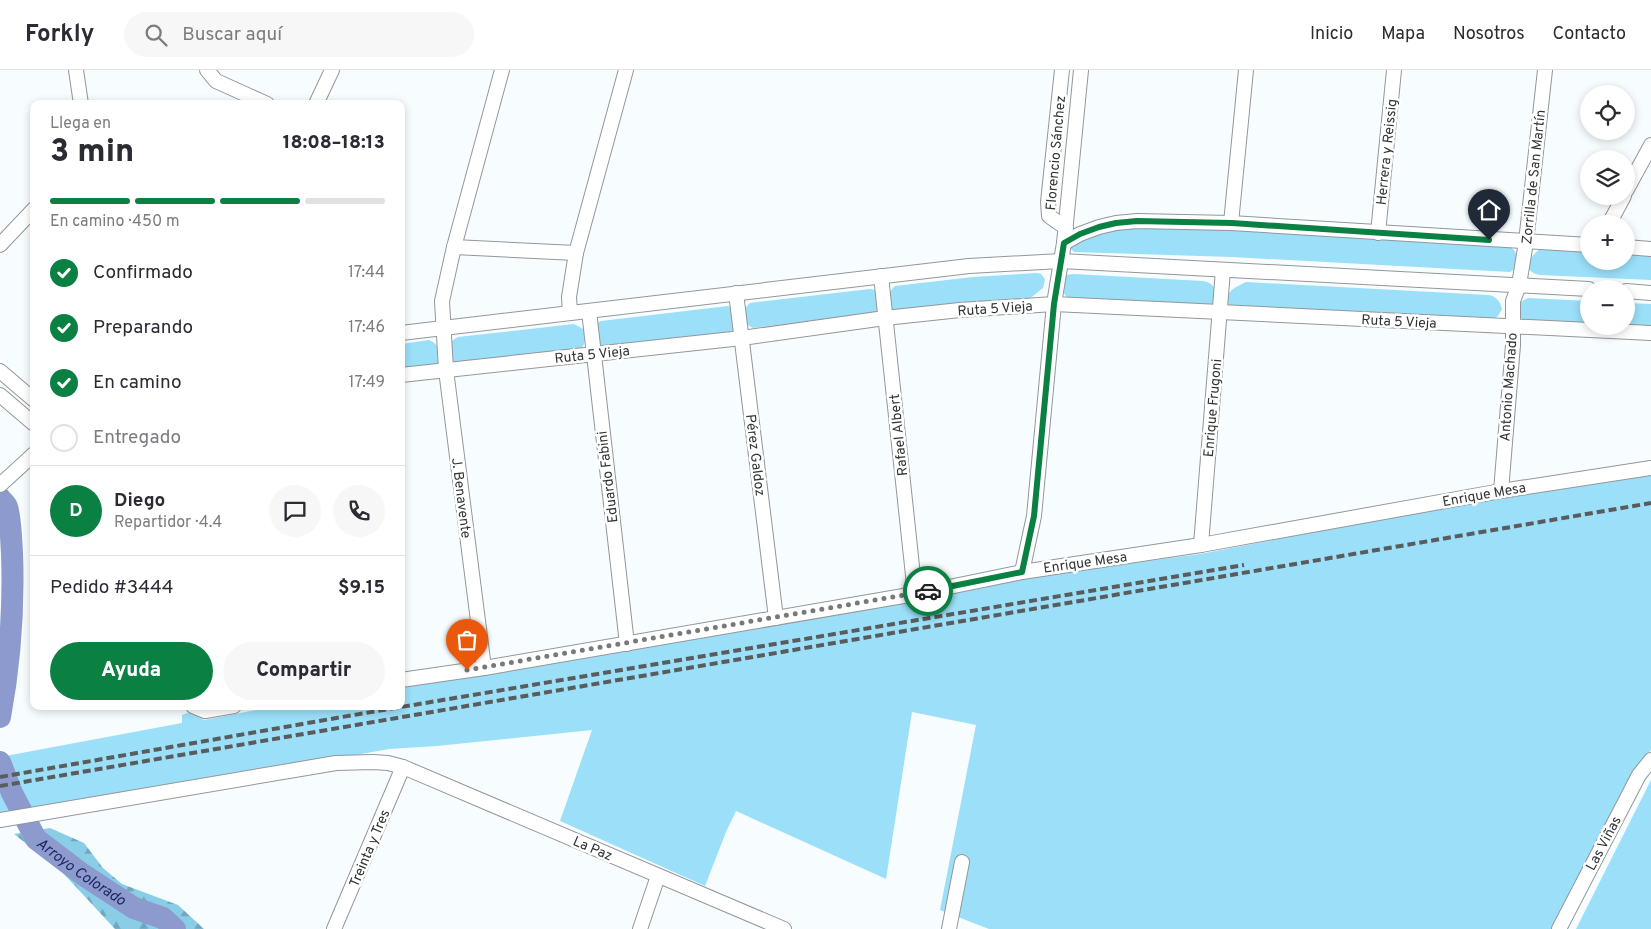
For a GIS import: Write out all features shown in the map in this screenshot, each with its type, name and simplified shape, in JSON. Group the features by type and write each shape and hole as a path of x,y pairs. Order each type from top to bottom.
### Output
{"street":[{"path":"76,70 80,100"},
{"path":"207,70 216,81 258,100"},
{"path":"318,100 332,70"},
{"name":"J. Benavente","path":"484,668 446,370 442,301 454,247 502,70"},
{"path":"570,313 569,298 576,254 626,70"},
{"name":"Florencio Sánchez","path":"1062,70 1048,202 1049,216 1066,228"},
{"name":"Florencio Sánchez","path":"1022,572 1034,516 1054,304 1066,228 1081,70"},
{"path":"1232,223 1246,70"},
{"name":"Herrera y Reissig","path":"1378,233 1394,70"},
{"name":"Zorrilla de San Martín","path":"1518,285 1526,242 1545,70"},
{"path":"1635,174 1651,145"},
{"path":"0,245 30,212"},
{"path":"1064,243 1080,234 1116,223 1137,221 1232,223 1580,245"},
{"path":"454,247 576,254"},
{"path":"1635,248 1651,249"},
{"path":"405,333 998,263 1061,261 1580,288"},
{"name":"Enrique Frugoni","path":"1201,545 1223,270"},
{"name":"Rafael Albert","path":"881,276 915,594"},
{"name":"Antonio Machado","path":"1501,491 1513,328 1513,301 1518,285"},
{"path":"1635,292 1651,293"},
{"name":"Pérez Galdoz","path":"736,293 776,618"},
{"name":"Ruta 5 Vieja","path":"405,375 742,338 885,318 960,310 1054,304 1220,311 1513,328 1582,329 1651,334"},
{"name":"Eduardo Fabini","path":"589,310 627,644"},
{"path":"0,371 30,397"},
{"path":"0,395 30,421"},
{"path":"0,485 30,458"},
{"name":"Enrique Mesa","path":"405,679 484,668 915,594 1022,572 1201,545 1501,491 1651,468"},
{"name":"Las Viñas","path":"1559,929 1639,775 1651,760"},
{"name":"La Paz","path":"3,819 336,763 388,763 403,767 784,929"},
{"name":"Treinta y Tres","path":"334,929 403,767"},
{"path":"948,929 962,862"},
{"path":"640,929 658,876"}],"shaded area":[{"path":"1122,228 1233,230 1509,246 1516,253 1517,259 1515,269 1510,272 1232,257 1074,252 1071,249 1072,245 1086,235"},
{"path":"1540,249 1580,251 1580,270 1635,270 1635,253 1651,254 1651,280 1540,275 1530,271 1528,267 1532,256"},
{"path":"1041,274 1045,279 1043,288 1028,300 894,310 890,307 889,295 895,286 973,277"},
{"path":"1066,275 1203,281 1213,286 1215,299 1214,303 1207,306 1067,297 1062,291"},
{"path":"1246,282 1488,295 1497,299 1502,309 1498,316 1490,321 1231,308 1226,300 1229,293"},
{"path":"870,289 875,290 879,298 876,312 753,328 746,324 745,310 750,303"},
{"path":"1528,298 1580,301 1580,326 1529,324 1521,318 1517,311 1517,307"},
{"path":"1635,303 1651,304 1651,329 1635,327"},
{"path":"731,307 736,328 731,332 604,348 597,346 596,324 601,321"},
{"path":"574,324 583,329 584,332 584,343 580,351 454,363 449,353 450,345 458,337"},
{"path":"429,340 438,347 440,357 438,364 405,371 405,343"},
{"path":"1651,473 1651,750 1633,772 1554,929 989,929 940,910 976,725 912,712 886,879 736,811 705,886 560,821 592,730 389,749 0,819 0,757 182,723 182,715 190,712 204,720 256,710 405,710 405,685 918,601 1016,579 1200,554 1503,496"},
{"path":"1651,780 1651,929 1576,929"}],"green space":[{"path":"50,828 84,843 103,868 122,884 178,905 204,929 115,929 62,872 14,834"}],"waterway":[{"name":"Arroyo Colorado","path":"0,498 6,506 9,518 12,553 12,615 9,656 0,717"},
{"name":"Arroyo Colorado","path":"0,762 12,793 36,839 82,874 134,908 163,918 175,929"}],"railway":[{"path":"0,786 1651,503"},
{"path":"405,706 1244,565"},
{"path":"0,777 384,710"}],"way so far":[{"path":"467,670 928,591"}],"route":[{"path":"928,591 1022,572 1034,516 1054,304 1064,243 1080,234 1099,227 1137,221 1232,223 1489,240"}]}
